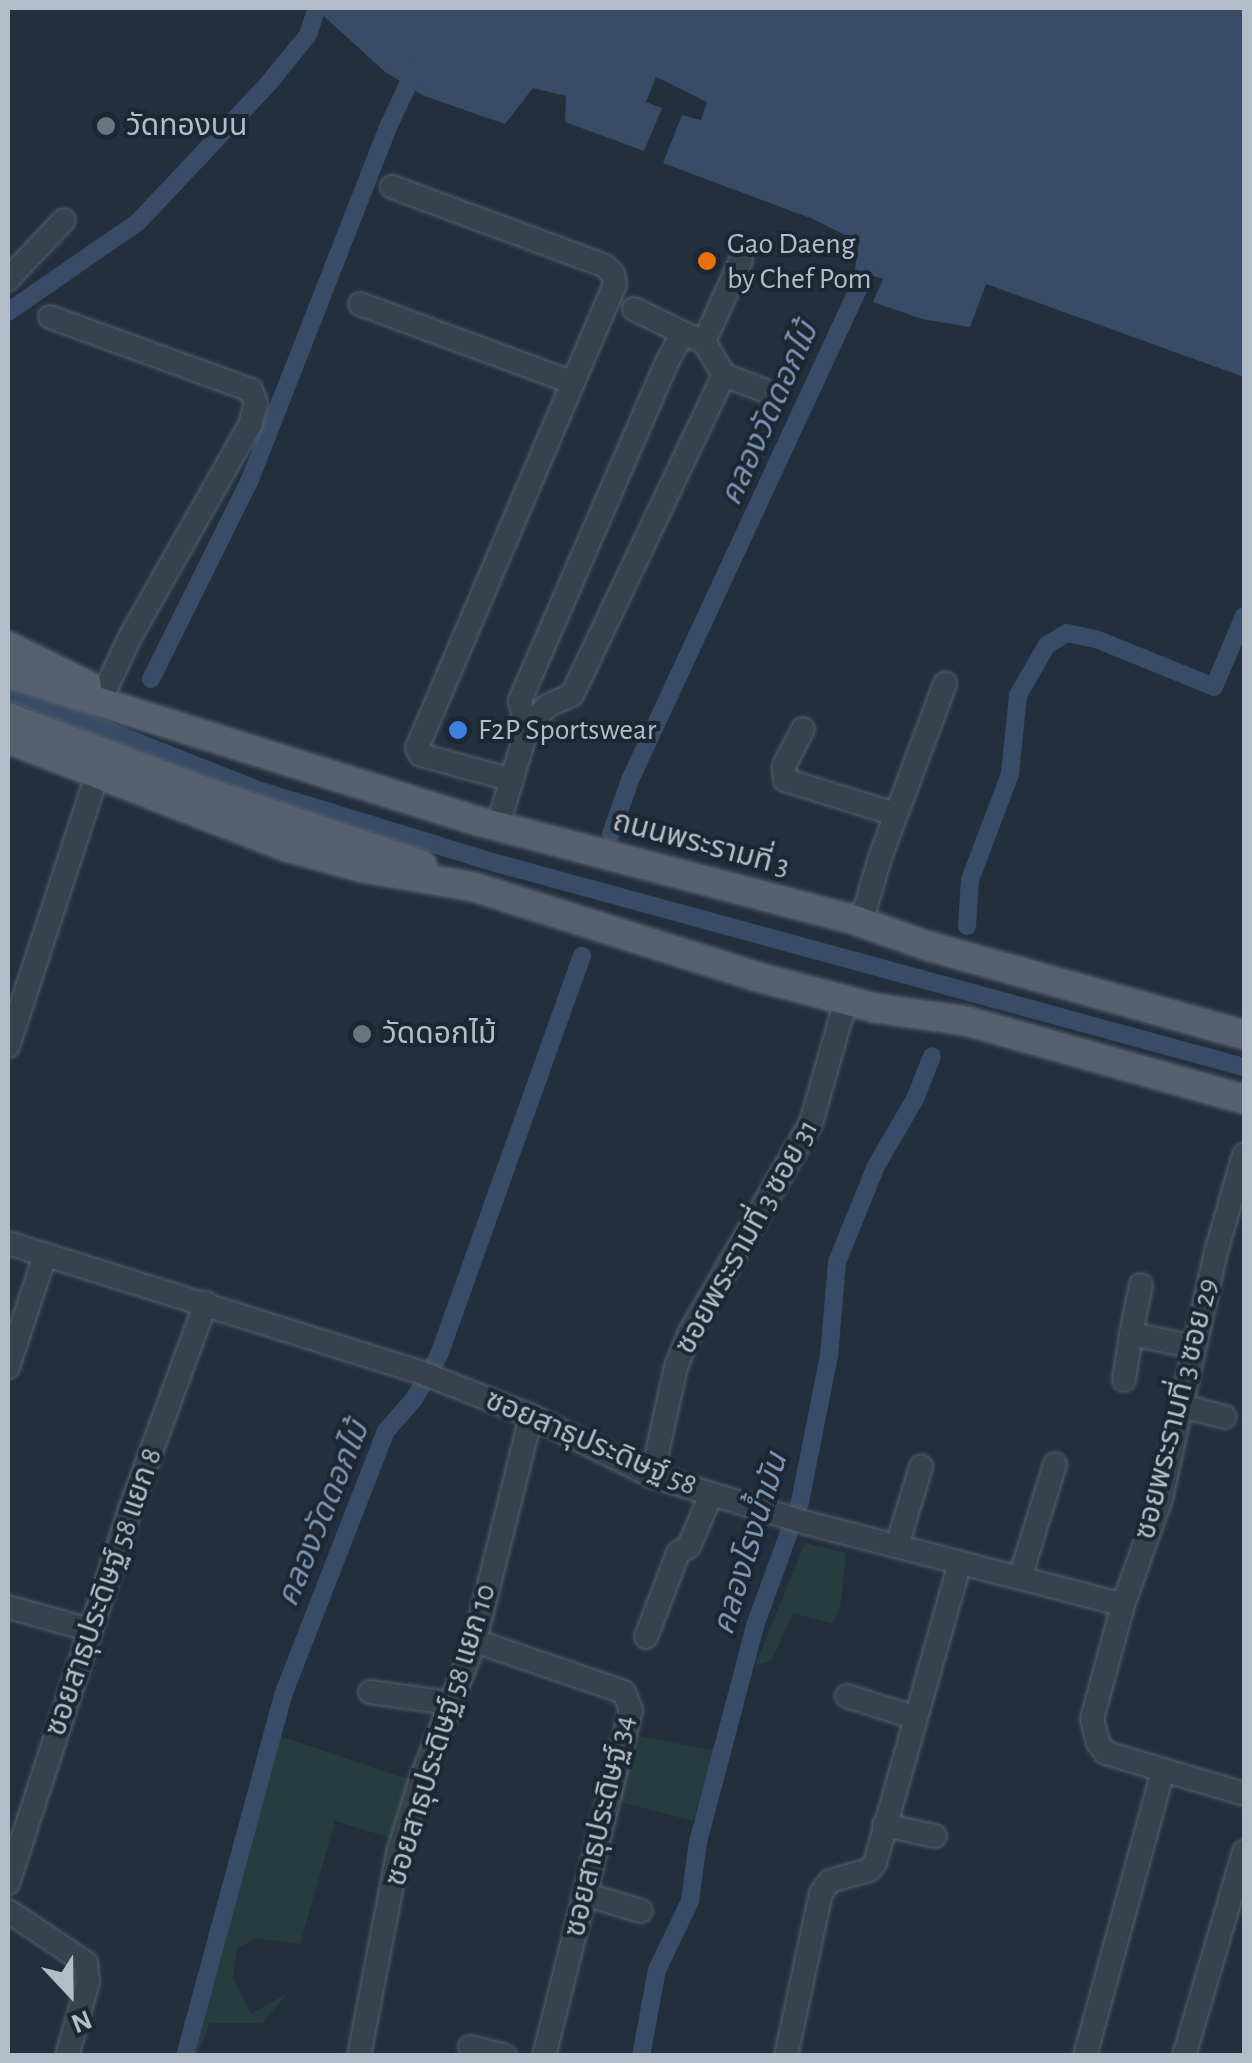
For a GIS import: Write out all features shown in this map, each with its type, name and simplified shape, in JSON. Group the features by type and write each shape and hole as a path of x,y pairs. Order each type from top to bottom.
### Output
{"main road":[{"name":"ถนนพระรามที่ 3","path":"8,646 142,713"},
{"name":"ถนนพระรามที่ 3","path":"8,673 498,826 861,922 928,946 1244,1035"},
{"path":"8,717 290,822 402,857 474,887 741,972 846,1000 966,1022 1244,1099"},
{"path":"8,739 287,847 363,868 474,887"}],"street":[{"path":"392,186 605,266 613,274 614,284 573,383 416,748 422,755 512,780"},
{"path":"8,279 64,220"},
{"path":"527,729 520,701 693,338 741,260"},
{"path":"360,304 573,383"},
{"path":"634,309 693,338 724,375 763,390"},
{"path":"50,317 251,390 256,404 250,425 130,637 104,693"},
{"path":"498,826 527,729 548,706 572,695 724,375"},
{"path":"861,922 895,814 945,684"},
{"path":"803,729 784,766 785,780 895,814"},
{"path":"8,1046 97,776"},
{"name":"ซอยพระรามที่ 3 ซอย 31","path":"652,1476 676,1367 689,1334 811,1124 846,1000"},
{"name":"ซอยพระรามที่ 3 ซอย 29","path":"1123,1605 1161,1498 1244,1155"},
{"name":"ซอยสาธุประดิษฐ์ 58","path":"8,1243 430,1375 532,1416 652,1476 781,1515 1123,1605"},
{"path":"8,1367 45,1255"},
{"path":"1124,1380 1141,1285"},
{"name":"ซอยสาธุประดิษฐ์ 58 แยก 8","path":"8,1883 91,1630 206,1303"},
{"path":"1130,1334 1195,1346"},
{"path":"1182,1406 1225,1417"},
{"name":"ซอยสาธุประดิษฐ์ 58 แยก 10","path":"359,2056 398,1853 475,1641 532,1416"},
{"path":"1020,1578 1055,1464"},
{"path":"898,1546 921,1467"},
{"path":"646,1637 678,1553 689,1546 711,1494"},
{"path":"786,2056 824,1886 869,1870 960,1562"},
{"path":"1123,1605 1092,1719 1092,1733 1106,1753 1244,1794"},
{"path":"8,1606 91,1630"},
{"name":"ซอยสาธุประดิษฐ์ 34","path":"475,1641 624,1692 631,1710 544,2056"},
{"path":"370,1692 450,1702"},
{"path":"847,1696 913,1717"},
{"path":"1084,2056 1163,1771"},
{"path":"884,1825 935,1836"},
{"path":"1184,2056 1244,1852"},
{"path":"584,1894 641,1911"},
{"path":"8,1911 86,1964 88,1982 68,2056"},
{"path":"470,2047 505,2056"}],"green space":[{"path":"805,1543 846,1553 841,1602 833,1624 793,1613 772,1660 755,1666"},
{"path":"277,1735 410,1780 394,1839 335,1821 300,1944 256,1938 237,1949 233,1977 251,2014 288,1993 262,2023 210,2023 197,2055 183,2056"},
{"path":"634,1735 714,1751 693,1821 617,1801"}],"water":[{"path":"315,8 1244,8 1244,377 986,284 970,327 922,319 873,302 883,279 855,270 859,242 813,219 663,163 682,115 701,120 707,102 656,77 646,102 662,108 644,151 565,122 566,96 533,88 505,124 422,95 384,71"}],"waterway":[{"path":"8,312 138,222 268,84 308,35 317,8"},
{"path":"151,679 249,482 390,123 417,65"},
{"name":"คลองวัดดอกไม้","path":"611,834 630,780 860,285 872,251"},
{"name":"คลองโรงน้ำมัน","path":"967,926 970,880 1010,774 1018,695 1047,645 1067,633 1096,639 1214,687 1244,616"},
{"path":"8,691 255,789 496,863 1244,1067"},
{"name":"คลองวัดดอกไม้","path":"185,2056 283,1695 386,1431 414,1399 439,1355 582,956"},
{"name":"คลองโรงน้ำมัน","path":"641,2056 657,1970 690,1901 698,1842 756,1623 800,1502 829,1356 837,1262 876,1166 915,1099 932,1056"}],"place":[{"name":"วัดทองบน","path":"106,126"},
{"name":"Gao Daeng by Chef Pom","path":"707,261"},
{"name":"F2P Sportswear","path":"458,730"},
{"name":"วัดดอกไม้","path":"362,1034"}]}
